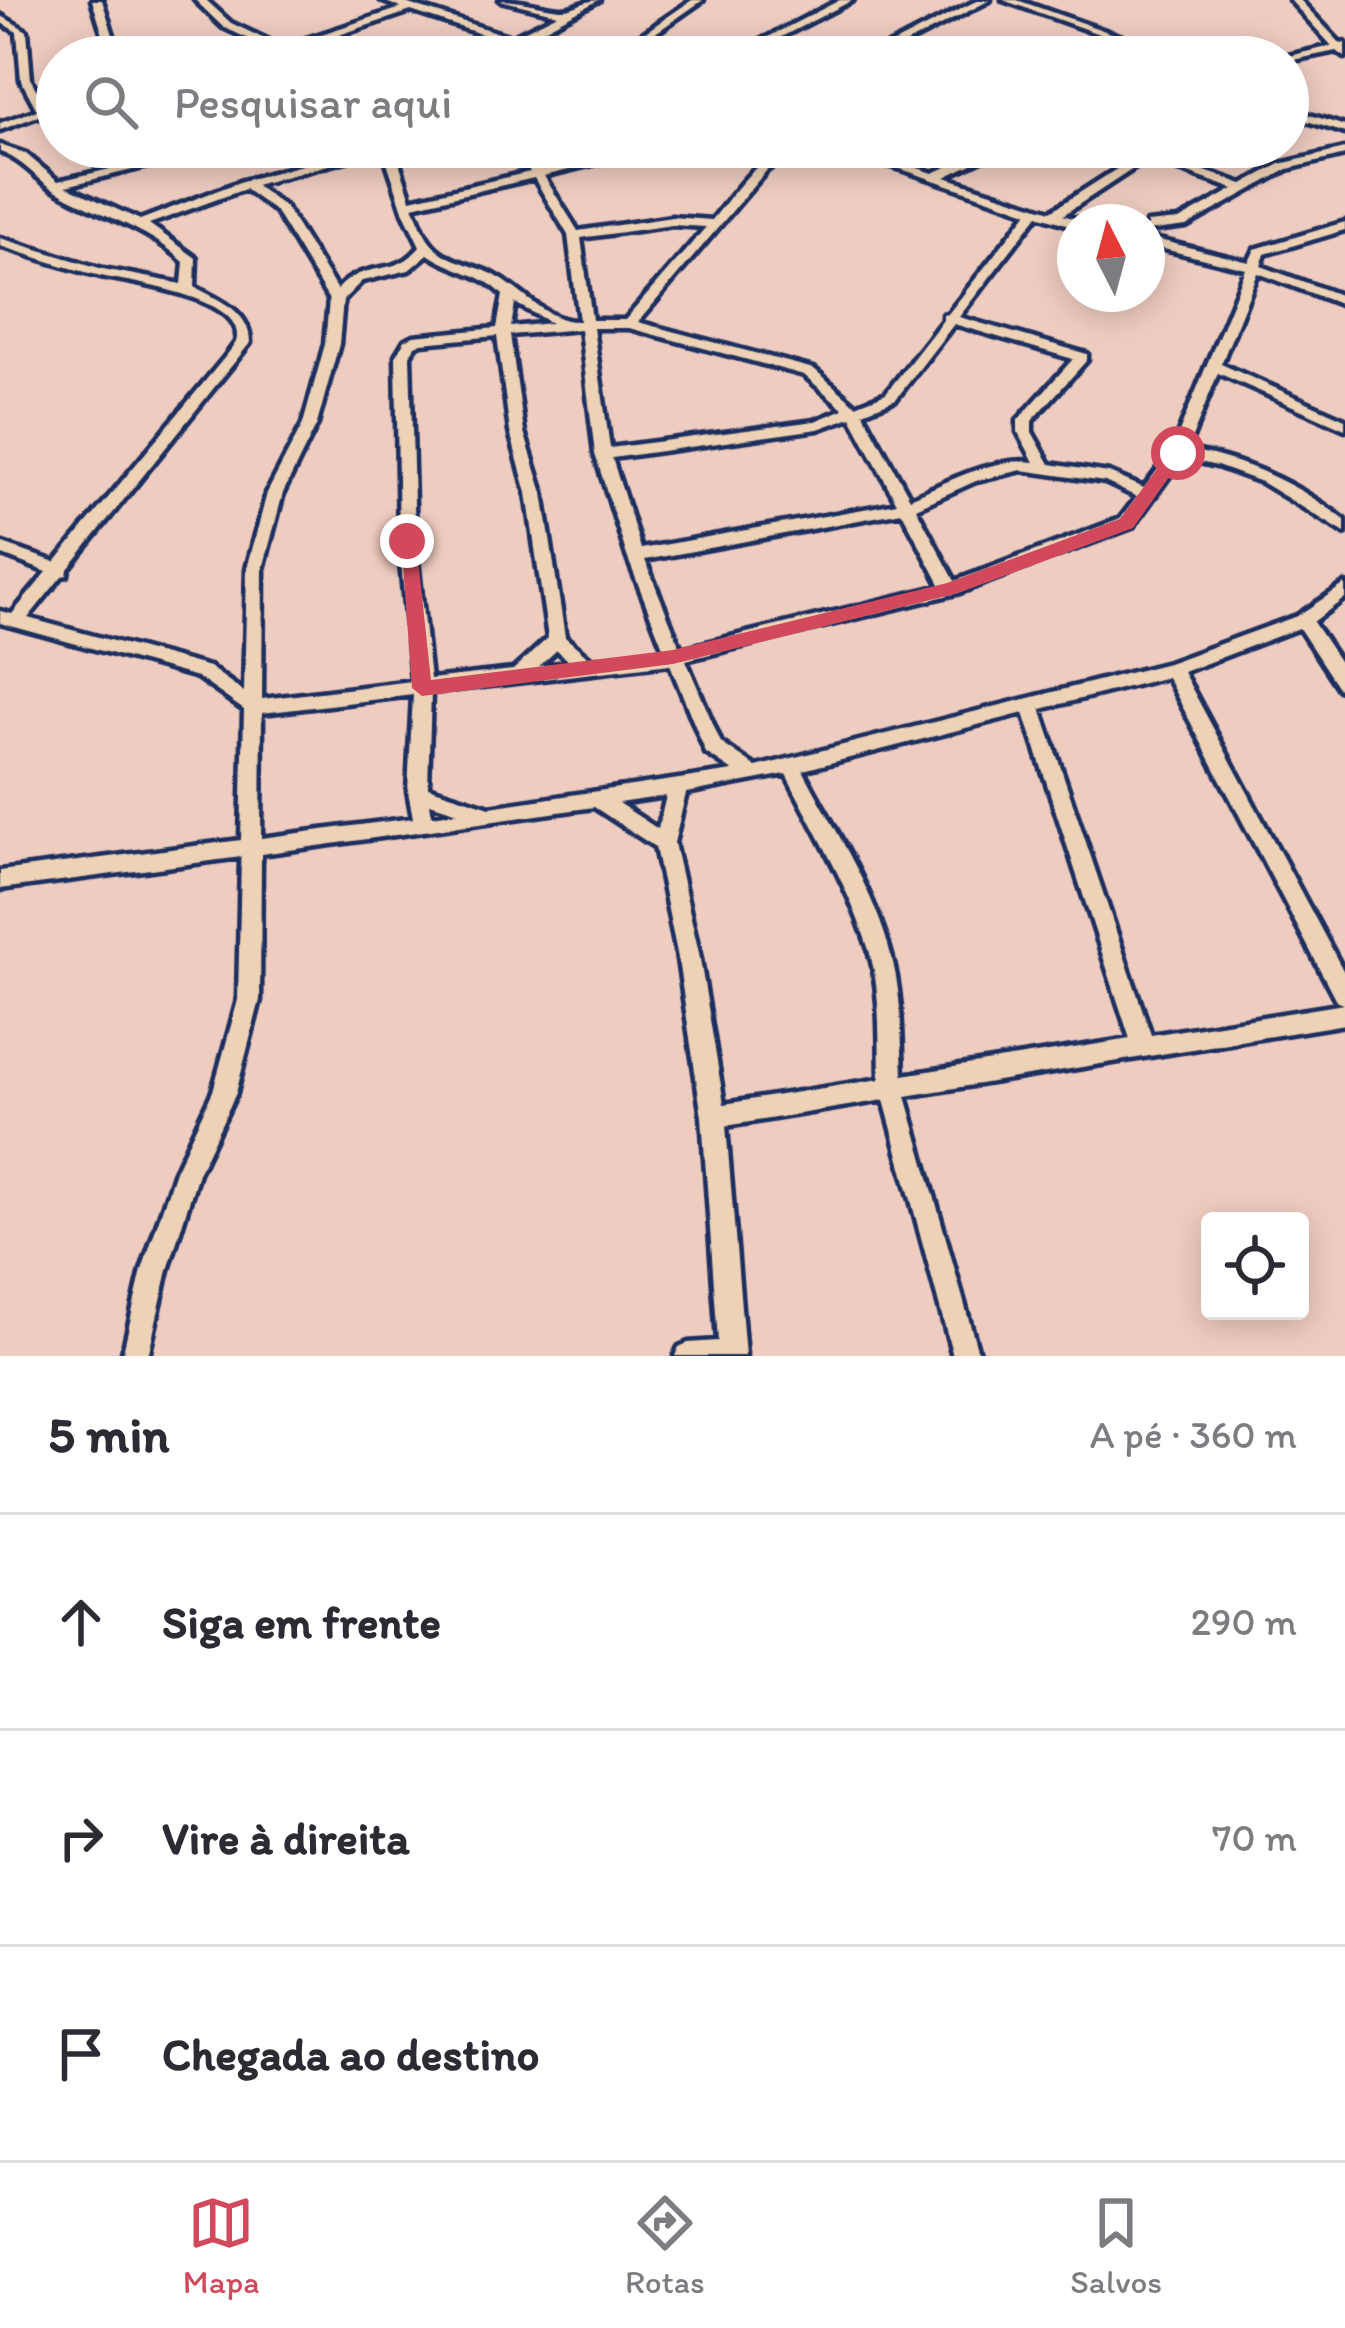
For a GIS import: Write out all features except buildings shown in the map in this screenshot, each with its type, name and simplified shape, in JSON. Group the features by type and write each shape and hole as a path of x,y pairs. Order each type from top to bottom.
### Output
{"street":[{"path":"97,0 108,36"},
{"path":"200,0 227,25 251,36"},
{"path":"386,0 499,36"},
{"path":"506,0 567,13"},
{"path":"645,36 698,0"},
{"path":"776,36 848,0"},
{"path":"914,36 985,0"},
{"path":"1008,0 1113,36"},
{"path":"1295,0 1342,49"},
{"path":"520,36 589,1"},
{"path":"330,36 411,8"},
{"path":"0,18 22,31 26,80 36,99"},
{"path":"1309,54 1342,49"},
{"path":"0,127 36,114"},
{"path":"1309,118 1345,130"},
{"path":"0,148 36,163"},
{"path":"1309,160 1345,152"},
{"path":"41,168 55,185 139,224 191,261 188,289"},
{"path":"55,185 129,168"},
{"path":"139,224 246,184 306,168"},
{"path":"394,168 426,246 470,273 499,282 510,295 565,326"},
{"path":"536,168 574,235 603,454 635,556 712,748 754,776"},
{"path":"409,203 558,168"},
{"path":"629,324 763,168"},
{"path":"906,168 1057,218"},
{"path":"934,177 954,168"},
{"path":"1051,217 1126,168"},
{"path":"1184,168 1242,188"},
{"path":"1165,225 1182,223 1280,168"},
{"path":"246,184 281,210 336,300"},
{"path":"603,454 800,428 856,412 895,394 948,318 1034,213"},
{"path":"574,235 672,221 716,224"},
{"path":"8,620 203,672 253,707 673,657 951,589 1126,524 1178,453 1260,252 1345,226"},
{"path":"0,242 101,272 188,289 233,314 243,329 243,343 61,571 8,620"},
{"path":"1165,245 1253,267 1345,302"},
{"path":"135,1356 155,1270 188,1171 224,1093 249,1000 255,569 275,493 310,424 332,344 336,300 355,278 409,267 420,260 426,246"},
{"path":"510,295 503,332 557,640 589,668"},
{"path":"948,318 1082,357 1023,425 1043,465"},
{"path":"424,825 418,791 422,688 407,541 403,356 419,339 586,323 629,324 795,366 820,378 856,412 951,589"},
{"path":"1213,366 1345,424"},
{"path":"1178,453 1205,455 1250,471 1345,528"},
{"path":"635,556 907,506 971,477 1043,465 1109,478 1148,496"},
{"path":"0,548 61,571"},
{"path":"0,880 754,776 1172,669 1303,620 1345,590"},
{"path":"1303,620 1345,684"},
{"path":"515,678 557,640"},
{"path":"1172,669 1345,995"},
{"path":"1031,708 1144,1047"},
{"path":"702,785 712,748"},
{"path":"792,767 880,952 889,991 892,1088 966,1356"},
{"path":"678,788 664,843 688,953 714,1117 732,1355 688,1356"},
{"path":"418,791 492,815"},
{"path":"598,800 664,843"},
{"path":"714,1117 1345,1014"}],"route":[{"path":"407,541 422,688 515,678 673,657 951,589 1126,524 1178,453"}]}
